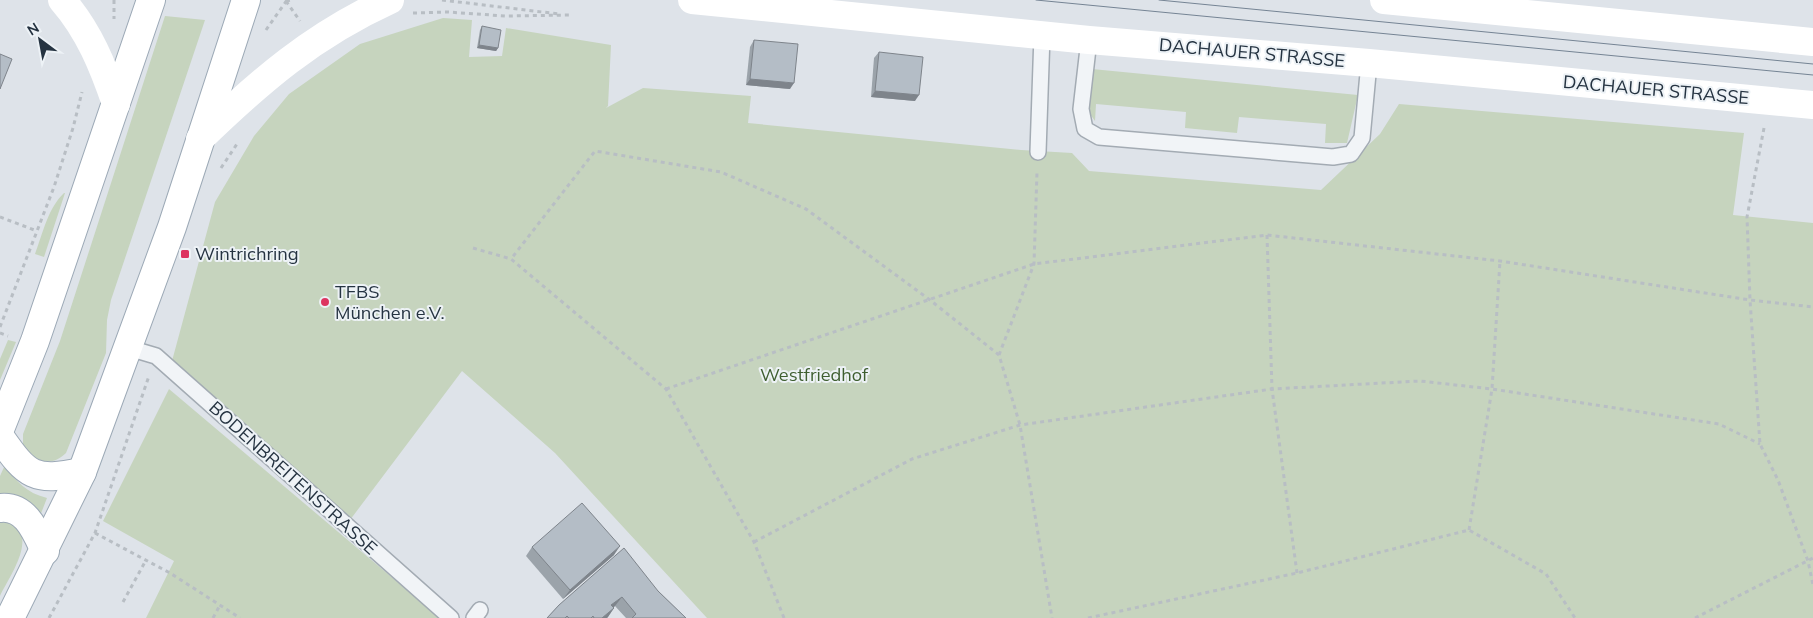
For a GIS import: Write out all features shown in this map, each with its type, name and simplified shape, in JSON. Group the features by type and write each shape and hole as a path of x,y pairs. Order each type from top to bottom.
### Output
{"main road":[{"path":"62,0 90,37 116,104"},
{"path":"0,429 35,341 150,0"},
{"path":"10,618 45,551 82,472 129,348 246,0"},
{"name":"DACHAUER STRASSE","path":"692,0 1089,40 1369,63 1813,105"},
{"path":"1384,0 1544,8 1813,42"},
{"path":"200,139 258,83 314,41 351,18 398,7"},
{"path":"0,437 28,471 40,477 56,478 82,472"},
{"path":"0,508 17,510 26,516 45,551"}],"lane":[{"path":"1038,152 1042,35"},
{"path":"1089,40 1081,109 1085,129 1099,137 1323,156 1351,154 1362,138 1369,63"},
{"name":"BODENBREITENSTRASSE","path":"129,348 156,356 451,618"}],"path":[{"path":"286,0 292,0"},
{"path":"398,7 505,16 572,15 442,0"},
{"path":"0,327 37,231 73,128 82,95 81,86"},
{"path":"1764,123 1747,217 1750,300 1760,444 1778,480 1808,561 1813,585"},
{"path":"221,169 242,137"},
{"path":"511,259 595,150 721,172 806,209 930,300 999,355 1020,425 1052,618"},
{"path":"999,355 1034,264 1038,152"},
{"path":"0,217 37,231"},
{"path":"666,389 1034,264 1267,235 1500,261 1750,300 1813,307"},
{"path":"1267,235 1272,389 1297,573"},
{"path":"473,248 511,259 666,389 754,542 784,618"},
{"path":"1469,530 1492,389 1500,261"},
{"path":"20,274 26,276"},
{"path":"0,334 8,336"},
{"path":"754,542 912,459 1020,425 1272,389 1420,381 1492,389 1719,424 1760,444"},
{"path":"1088,618 1297,573 1469,530 1546,574 1574,618"},
{"path":"95,533 170,573 240,618"},
{"path":"1695,618 1813,558"},
{"path":"124,602 146,560"},
{"path":"213,618 220,605"}],"green space":[{"path":"165,16 205,20 111,300 107,320 106,353 66,453 55,460 43,461 33,456 23,446 23,434 60,341"},
{"name":"Westfriedhof","path":"443,18 472,20 469,57 502,56 506,28 611,45 608,106 606,108 643,88 751,96 748,123 1021,150 1072,153 1089,171 1321,190 1380,134 1399,104 1744,133 1733,215 1813,223 1813,618 707,618 555,453 462,371 350,520 172,361 215,202 254,136 289,94 360,44"},
{"path":"1092,69 1358,95 1347,143 1325,143 1326,124 1239,117 1237,133 1185,128 1186,112 1096,104 1095,121 1087,110"},
{"path":"64,193 44,257 35,254 50,213"},
{"path":"8,340 16,342 0,380 0,359"},
{"path":"169,389 440,618 146,618 174,561 103,521"},
{"path":"5,465 13,477 28,490 47,498 40,516 21,498 0,494 0,476"},
{"path":"0,517 13,523 20,531 22,541 17,564 0,596"}],"building":[{"path":"482,26 501,30 498,48 479,45"},
{"path":"754,40 798,44 794,83 750,79"},
{"path":"879,52 923,57 919,95 875,91"},
{"path":"0,54 12,59 0,89"},
{"path":"582,503 620,546 570,590 532,547"},
{"path":"624,548 658,591 686,618 632,618 636,614 622,597 611,605 614,608 602,618 594,618 593,616 591,618 569,618 567,616 565,618 547,618 559,605"}],"tram line":[{"path":"1036,0 1813,75"},
{"path":"1159,0 1813,64"}],"place":[{"name":"Wintrichring","path":"185,254"},
{"name":"TFBS München e.V.","path":"325,302"}]}
